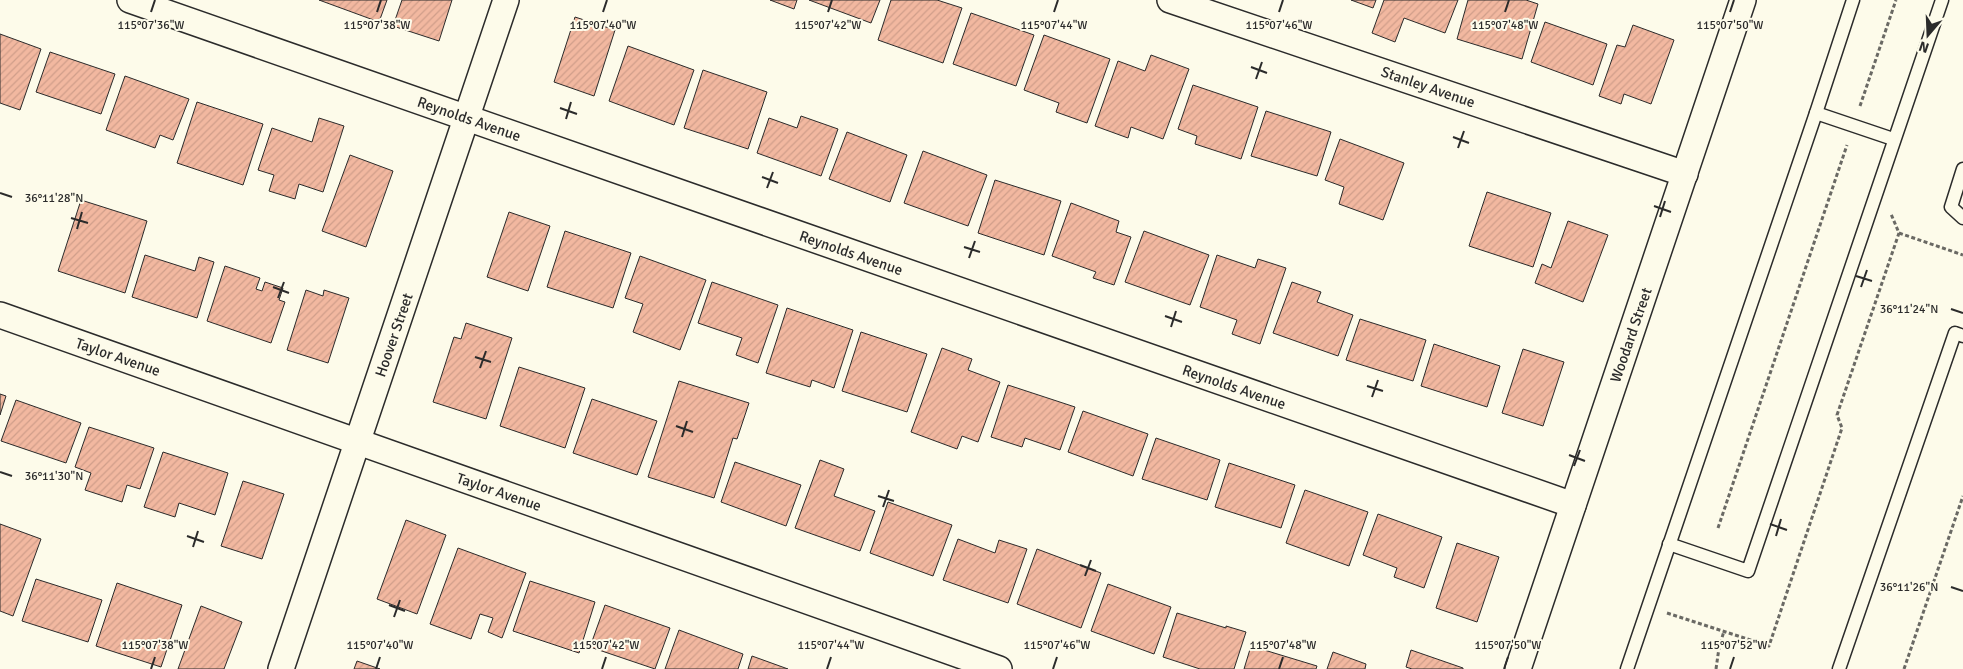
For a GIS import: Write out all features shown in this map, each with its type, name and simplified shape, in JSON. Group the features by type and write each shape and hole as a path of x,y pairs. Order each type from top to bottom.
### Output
{"street":[{"name":"Reynolds Avenue","path":"130,0 1573,505"},
{"name":"Hoover Street","path":"281,669 506,0"},
{"name":"Stanley Avenue","path":"1170,0 1685,174"},
{"name":"Woodard Street","path":"1518,669 1744,0"},
{"name":"Taylor Avenue","path":"0,316 999,669"}],"lane":[{"path":"1626,669 1853,0"},
{"path":"1669,544 1748,571 1942,0"},
{"path":"1816,113 1894,139"},
{"path":"1963,170 1951,207 1963,218"},
{"path":"1839,669 1955,334 1963,336"}],"path":[{"path":"1718,528 1896,0"},
{"path":"1648,607 1769,646 1842,428 1837,415 1899,233 1890,212"},
{"path":"1899,233 1963,255"},
{"path":"1904,669 1963,496"},
{"path":"1716,669 1724,631"}],"building":[{"path":"319,0 387,0 379,22"},
{"path":"402,0 452,0 439,41 393,26"},
{"path":"770,0 797,0 794,9"},
{"path":"809,0 880,0 871,23"},
{"path":"891,0 937,0 962,8 943,63 878,40"},
{"path":"1351,0 1376,0 1373,8"},
{"path":"1384,0 1458,0 1445,33 1404,18 1395,42 1372,33"},
{"path":"1468,0 1526,0 1538,4 1522,59 1457,39"},
{"path":"971,13 1034,35 1016,86 953,64"},
{"path":"575,17 615,30 594,96 554,82"},
{"path":"1545,22 1607,44 1593,85 1531,62"},
{"path":"1633,25 1674,40 1651,104 1624,94 1621,104 1599,96 1617,45 1625,47"},
{"path":"0,34 41,49 20,110 0,103"},
{"path":"1044,35 1110,59 1087,123 1056,112 1059,103 1024,90"},
{"path":"628,46 694,70 674,125 609,101"},
{"path":"50,52 115,74 101,114 36,92"},
{"path":"1151,55 1189,69 1163,139 1131,127 1128,138 1095,126 1118,61 1145,71"},
{"path":"703,70 767,92 748,149 684,128"},
{"path":"125,76 189,99 173,140 160,135 155,148 106,130"},
{"path":"1193,85 1258,107 1241,159 1195,144 1197,136 1178,129"},
{"path":"197,102 263,124 243,185 177,163"},
{"path":"1266,111 1331,132 1317,176 1251,156"},
{"path":"801,116 838,129 821,176 757,153 769,118 797,128"},
{"path":"319,118 344,126 323,192 299,184 295,199 269,191 274,175 258,170 272,128 312,142"},
{"path":"847,132 907,155 890,202 829,179"},
{"path":"1340,139 1404,163 1383,220 1339,204 1344,187 1325,180"},
{"path":"923,151 987,175 968,226 904,203"},
{"path":"350,155 393,171 366,247 322,231"},
{"path":"995,180 1061,201 1044,255 978,233"},
{"path":"1487,192 1551,213 1533,267 1469,246"},
{"path":"81,200 147,221 125,293 58,271"},
{"path":"1071,203 1119,221 1116,232 1131,237 1114,285 1093,278 1096,272 1052,256"},
{"path":"509,212 550,226 528,291 487,277"},
{"path":"1568,221 1608,235 1583,302 1535,283 1542,264 1551,268"},
{"path":"565,231 631,253 613,308 547,287"},
{"path":"1144,231 1209,255 1190,305 1125,282"},
{"path":"145,255 195,271 199,257 214,262 197,318 132,297"},
{"path":"1217,255 1255,268 1258,259 1286,268 1260,344 1232,334 1237,320 1200,307"},
{"path":"640,256 706,280 680,350 633,332 643,304 625,298"},
{"path":"225,266 260,278 256,289 262,291 265,282 283,288 279,300 285,302 271,343 207,321"},
{"path":"712,282 778,305 758,363 736,355 742,338 698,323"},
{"path":"1292,282 1321,292 1317,302 1353,315 1338,356 1273,333"},
{"path":"306,290 323,296 324,290 349,298 328,363 287,350"},
{"path":"787,308 853,330 834,388 812,380 810,387 766,373"},
{"path":"1360,319 1426,340 1413,381 1346,360"},
{"path":"466,323 512,338 486,419 433,402 454,337 461,339"},
{"path":"861,332 927,354 907,412 842,391"},
{"path":"1434,344 1500,366 1487,407 1421,386"},
{"path":"942,348 972,359 968,370 1000,382 978,442 962,436 957,449 911,432"},
{"path":"1523,349 1564,362 1543,426 1502,413"},
{"path":"519,367 585,388 565,448 500,426"},
{"path":"679,381 749,403 737,439 733,438 714,498 648,477"},
{"path":"1008,385 1075,407 1060,450 1025,438 1022,447 991,437"},
{"path":"0,394 6,396 0,415"},
{"path":"592,399 657,421 637,475 573,453"},
{"path":"16,400 81,423 66,463 1,441"},
{"path":"1083,411 1148,434 1133,476 1068,452"},
{"path":"89,427 154,448 140,489 127,485 122,502 85,490 91,473 75,467"},
{"path":"1156,438 1220,460 1207,500 1142,479"},
{"path":"163,452 228,473 215,515 179,503 175,517 144,507"},
{"path":"820,460 844,469 834,496 875,511 860,551 795,528"},
{"path":"735,462 801,485 786,526 721,502"},
{"path":"1229,463 1295,485 1281,528 1215,507"},
{"path":"243,481 284,494 262,559 221,546"},
{"path":"1305,490 1368,512 1349,566 1286,543"},
{"path":"888,502 952,525 933,576 870,553"},
{"path":"1378,514 1442,537 1424,588 1394,577 1397,568 1363,555"},
{"path":"406,520 446,535 417,614 377,599"},
{"path":"0,524 41,539 13,616 0,611"},
{"path":"958,539 995,553 999,540 1027,549 1008,603 943,580"},
{"path":"1457,543 1499,557 1477,622 1436,608"},
{"path":"458,548 526,573 502,638 488,632 493,618 480,614 471,639 430,624"},
{"path":"1037,549 1101,573 1081,628 1017,604"},
{"path":"36,579 102,600 88,642 22,621"},
{"path":"530,581 595,602 579,653 513,631"},
{"path":"117,583 182,605 161,667 96,646"},
{"path":"1108,584 1171,607 1154,654 1091,631"},
{"path":"605,605 670,628 655,669 590,647"},
{"path":"201,606 242,622 224,669 178,669"},
{"path":"1177,613 1246,632 1234,669 1200,669 1163,657"},
{"path":"679,630 743,654 738,669 665,669"},
{"path":"1251,646 1317,666 1316,669 1244,669"},
{"path":"1411,650 1463,669 1412,669 1406,667"},
{"path":"1333,652 1366,664 1365,669 1327,669"},
{"path":"752,656 788,669 748,669"},
{"path":"357,661 380,669 354,669"}]}
